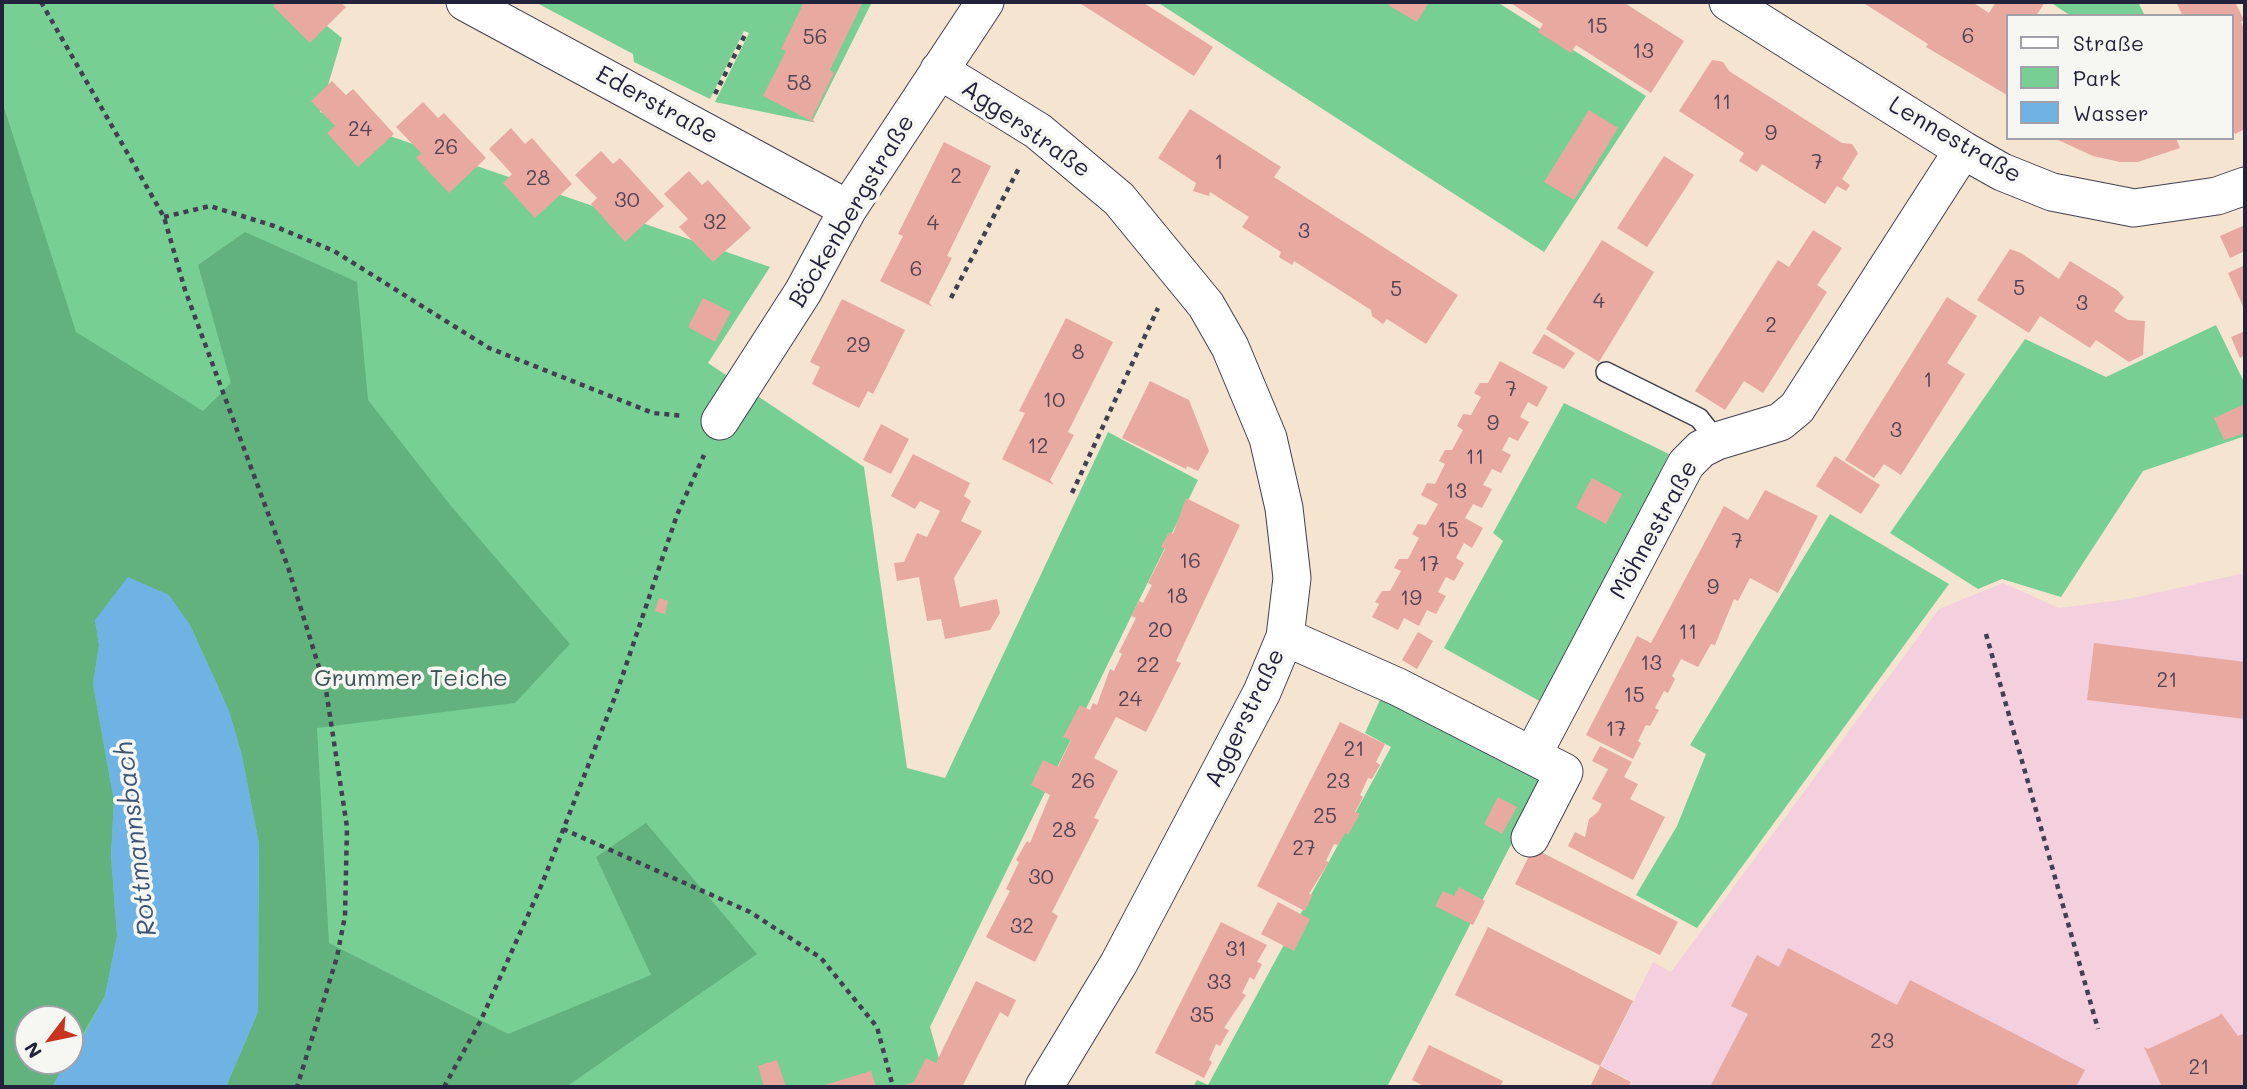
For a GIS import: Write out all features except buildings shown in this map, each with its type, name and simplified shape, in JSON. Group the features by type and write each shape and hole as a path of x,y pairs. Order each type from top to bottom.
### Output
{"street":[{"name":"Ederstraße","path":"465,2 848,209"},
{"name":"Böckenbergstraße","path":"720,421 803,292 848,209 985,2"},
{"name":"Lennestraße","path":"1728,2 1963,150 2003,172 2052,192 2134,208 2217,196 2245,186"},
{"name":"Aggerstraße","path":"939,70 1038,131 1119,199 1177,266 1206,305 1230,346 1268,438 1284,508 1292,578 1285,637 1262,692 1119,963 1044,1087"},
{"name":"Möhnestraße","path":"1532,754 1686,464 1701,449 1717,441 1780,422 1797,408 1963,150"},
{"path":"1285,637 1398,687 1564,772 1530,838"}],"lane":[{"path":"1606,372 1699,418 1717,441"}],"path":[{"path":"41,2 164,217 185,290 261,492 313,643 326,690 344,790 348,869 345,916 337,957 298,1087"},
{"path":"720,83 746,33"},
{"path":"951,299 1038,131"},
{"path":"164,217 210,206 274,226 334,251 489,348 653,413 720,421 677,515 618,689 564,829 481,1020 444,1087"},
{"path":"1072,493 1177,266"},
{"path":"1986,634 2098,1029"},
{"path":"564,829 750,912 821,958 877,1027 893,1087"}],"shaded area":[{"path":"2245,573 2245,1087 1630,1087 1632,1081 1601,1066 1653,962 1671,972 1939,609 2003,583 2059,608 2129,599"}],"green space":[{"name":"Grummer Teiche","path":"2,2 297,2 342,38 320,112 770,267 708,363 864,467 907,768 945,778 1108,432 1198,480 930,1027 947,1087 2,1087"},
{"path":"535,2 872,2 812,122 715,102 749,33 744,31 710,99 634,62 633,54"},
{"path":"1157,2 1497,2 1646,96 1544,252"},
{"path":"2050,2 2138,2 2144,14 2068,14"},
{"path":"2,101 76,332 203,411 231,383 198,265 245,232 357,282 368,400 451,506 570,644 515,703 317,728 329,943 508,1034 651,975 596,857 646,823 757,954 566,1087 226,1087 258,1012 259,844 242,756 229,711 190,625 95,620 99,645 93,684 114,801 111,855 117,936 105,996 84,1032 84,1005 14,1005 14,1075 59,1075 52,1087 2,1087"},
{"path":"2216,325 2245,384 2245,436 2143,471 2061,597 2002,579 1978,589 1890,533 2025,339 2106,377"},
{"path":"1564,403 1669,454 1543,703 1444,648 1503,541 1493,533"},
{"path":"1830,514 1949,584 1697,928 1636,895 1677,826 1706,754 1690,745"},
{"path":"1384,691 1545,778 1387,1087 1193,1087 1197,1080 1208,1085 1391,747 1365,733"}],"water":[{"name":"Rottmannsbach","path":"128,577 169,595 190,625 229,711 242,756 259,844 258,1012 226,1087 52,1087 59,1075 84,1075 84,1035 105,996 117,936 111,855 114,801 93,684 99,645 95,620"}]}
